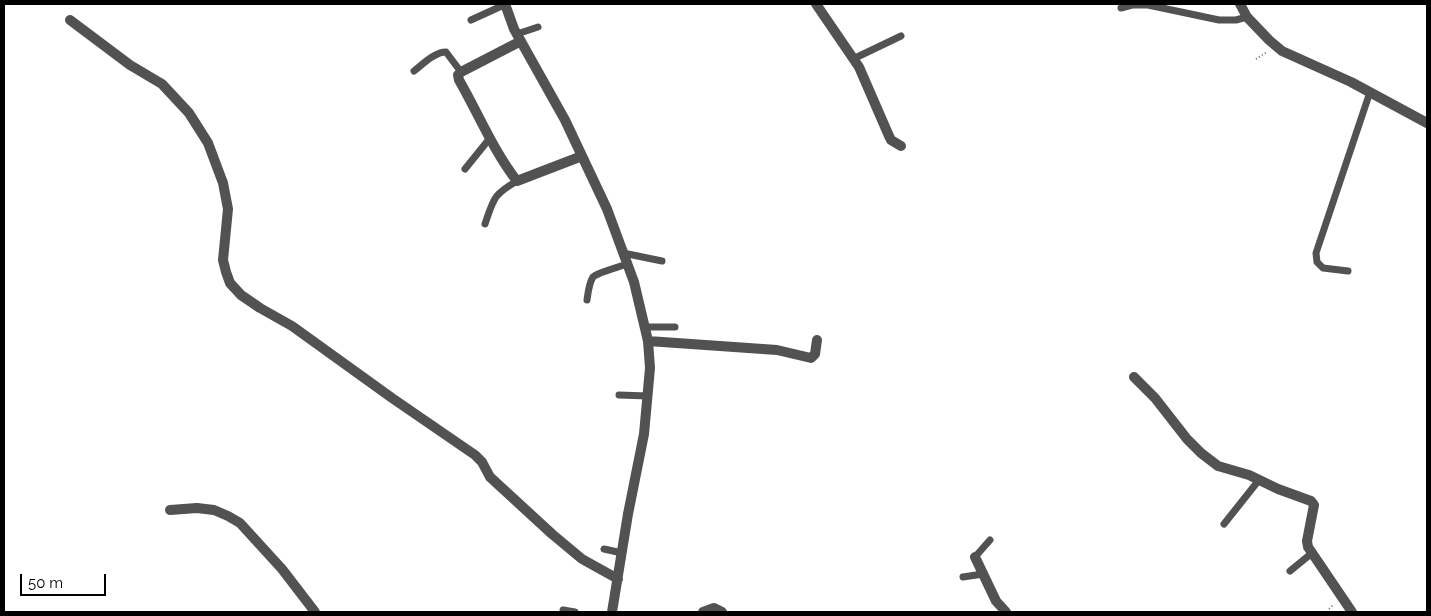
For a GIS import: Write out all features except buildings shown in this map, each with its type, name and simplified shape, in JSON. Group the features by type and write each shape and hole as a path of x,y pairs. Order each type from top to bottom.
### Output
{"street":[{"path":"506,4 519,38 565,120 607,209 634,282 648,341 650,368 644,434 622,553 614,612"},
{"path":"816,4 859,67 889,136 901,146"},
{"path":"1240,4 1247,16 1282,51 1370,92 1427,123"},
{"path":"70,20 130,65 162,84 189,113 208,143 223,183 228,209 223,260 230,282 241,295 292,326 475,455 482,462 490,477 552,534 582,558 618,579"},
{"path":"519,38 461,72 458,75 459,80 490,138 517,180 582,156"},
{"path":"648,341 777,350 811,358 815,354 817,340"},
{"path":"1134,377 1155,398 1201,454 1218,466 1249,475 1278,489 1311,501 1314,505 1314,511 1307,541 1312,553 1352,612"},
{"path":"170,510 197,508 214,510 240,523 282,569 315,612"},
{"path":"975,556 996,602 1006,612"},
{"path":"703,612 714,608 722,612"}],"lane":[{"path":"471,20 506,4"},
{"path":"1121,8 1132,4 1148,5 1219,20 1236,20 1247,16"},
{"path":"519,38 538,27"},
{"path":"853,59 901,36"},
{"path":"414,71 442,52 446,52 461,72"},
{"path":"1348,270 1323,268 1317,262 1316,253 1370,92"},
{"path":"465,169 490,138"},
{"path":"485,224 495,196 517,180"},
{"path":"623,253 662,261"},
{"path":"587,300 589,288 595,275 627,264"},
{"path":"645,327 675,327"},
{"path":"619,395 648,396"},
{"path":"1224,524 1259,480"},
{"path":"975,556 990,540"},
{"path":"604,549 622,553"},
{"path":"1290,571 1312,553"},
{"path":"963,577 983,574"},
{"path":"564,610 575,612"}]}
